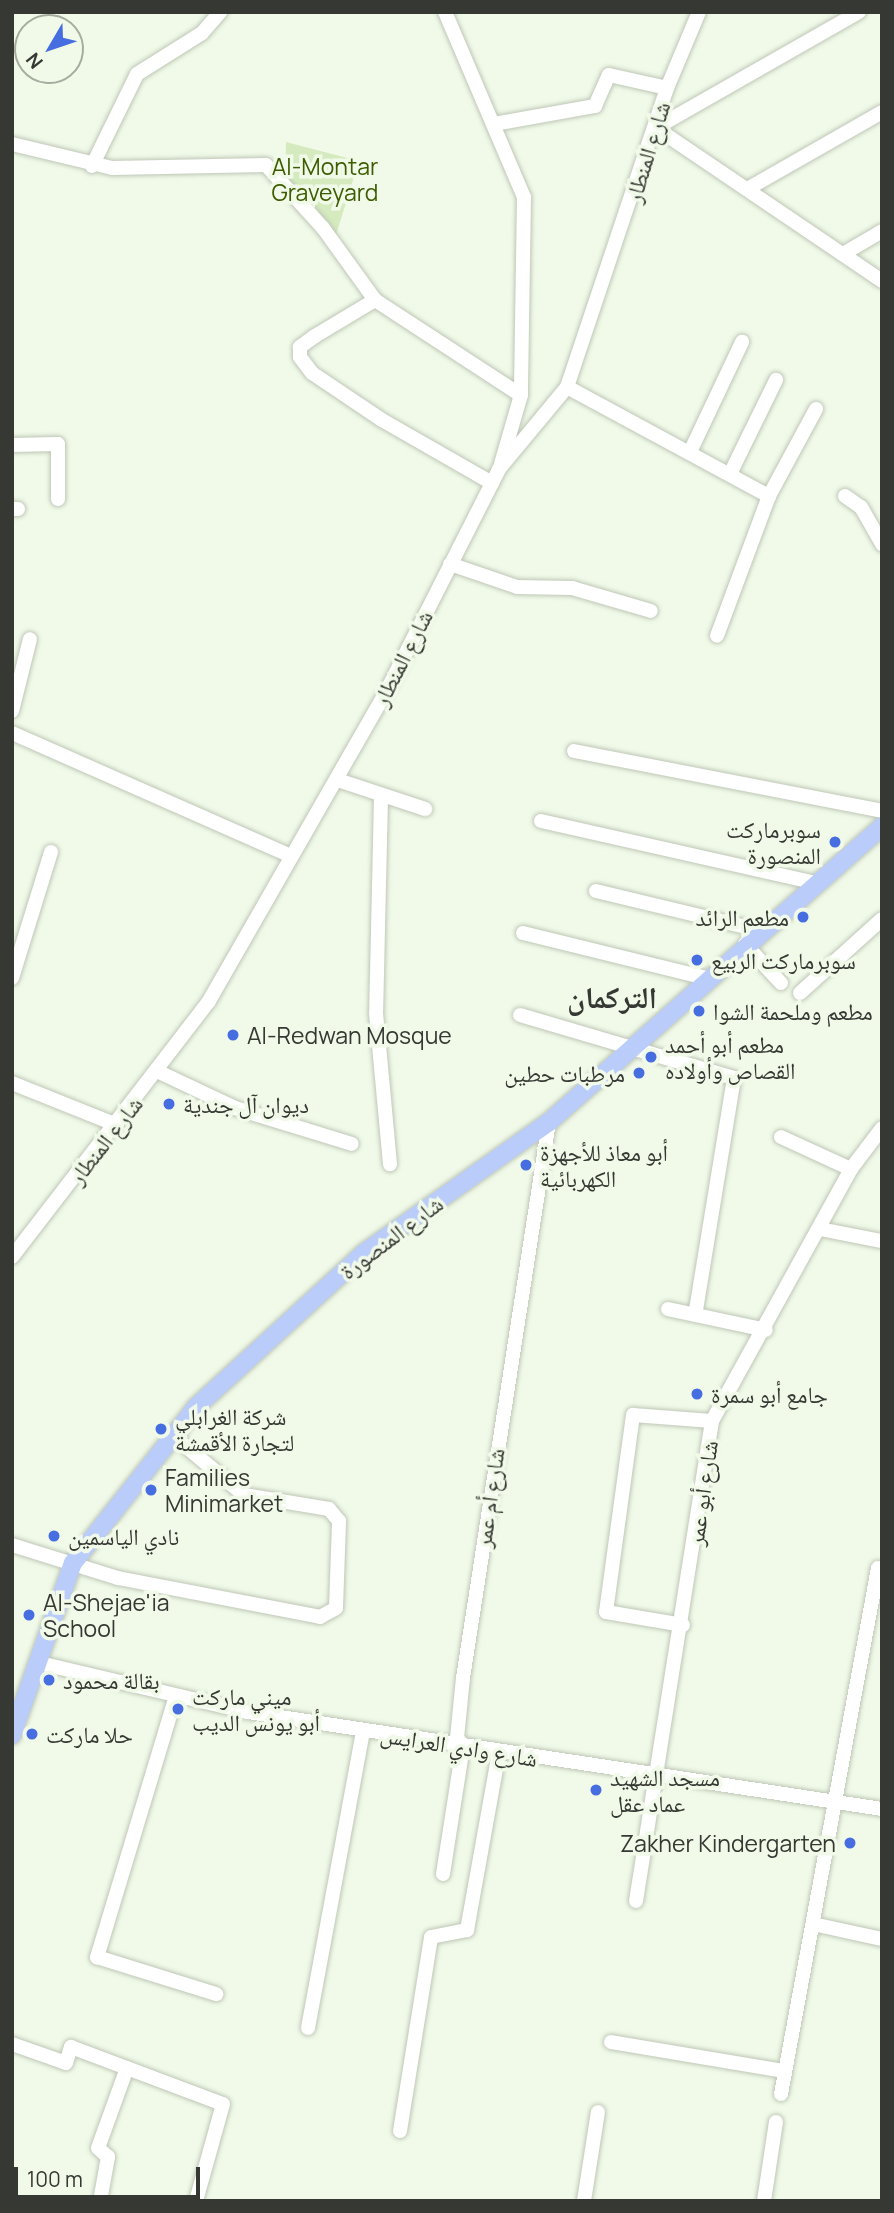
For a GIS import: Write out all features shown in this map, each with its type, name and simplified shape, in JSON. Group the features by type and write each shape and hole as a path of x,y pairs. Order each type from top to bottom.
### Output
{"main road":[{"name":"شارع المنصورة","path":"12,1735 73,1563 172,1435 364,1253 549,1122 759,930 882,826"}],"street":[{"path":"92,166 137,74 202,33 220,12"},
{"path":"445,12 524,197 521,395 499,469"},
{"name":"شارع المنطار","path":"12,1257 159,1072 209,1001 291,856 338,780 499,469 567,387 656,128 667,88 699,12"},
{"path":"859,12 656,128 749,188 882,281"},
{"path":"494,124 595,106 609,75 667,88"},
{"path":"749,188 882,112"},
{"path":"12,144 92,166 266,165 323,228 375,300 521,395"},
{"path":"843,254 882,231"},
{"path":"375,300 300,347 300,357 312,373 382,420 492,483"},
{"path":"690,452 742,342"},
{"path":"730,474 776,380"},
{"path":"567,387 769,496"},
{"path":"717,636 769,496 816,409"},
{"path":"12,445 58,444 58,499"},
{"path":"845,496 861,507 882,544"},
{"path":"450,565 517,587 572,588 651,611"},
{"path":"12,711 30,639"},
{"path":"12,733 291,856"},
{"path":"574,751 882,811"},
{"path":"338,780 381,797 425,809"},
{"path":"381,797 376,1013 390,1164"},
{"path":"541,821 816,883"},
{"path":"12,978 51,852"},
{"path":"596,891 759,930"},
{"path":"800,993 882,919"},
{"path":"523,933 706,978"},
{"path":"745,944 781,983"},
{"path":"520,1015 634,1044 734,1078 695,1315"},
{"path":"159,1072 235,1108 352,1144"},
{"path":"12,1083 117,1125"},
{"name":"شارع أم عمر","path":"443,1874 463,1746 457,1738 463,1678 549,1122"},
{"name":"شارع أبو عمر","path":"636,1901 683,1625 712,1422 766,1330 850,1168 882,1128"},
{"path":"781,1138 850,1168"},
{"path":"820,1229 882,1241"},
{"path":"668,1309 766,1330"},
{"path":"683,1625 606,1612 633,1415 712,1422"},
{"path":"12,1545 118,1578 320,1617 336,1608 339,1521 328,1509 244,1495 172,1435"},
{"path":"781,2094 878,1568"},
{"name":"شارع وادي العرايس","path":"39,1663 176,1699 656,1776 834,1799 882,1810"},
{"path":"176,1699 96,1957 216,1994"},
{"path":"308,2028 363,1731"},
{"path":"400,2131 431,1937 467,1930 499,1752"},
{"path":"813,1924 882,1939"},
{"path":"611,2042 784,2071"},
{"path":"12,2044 66,2063 71,2047 223,2104 196,2201"},
{"path":"100,2201 108,2157 98,2148 127,2068"},
{"path":"584,2201 598,2112"},
{"path":"764,2201 776,2122"}],"green space":[{"name":"Al-Montar Graveyard","path":"286,142 359,161 336,235 285,176"}],"place":[{"name":"سوبرماركت المنصورة","path":"835,842"},
{"name":"مطعم الرائد","path":"803,917"},
{"name":"سوبرماركت الربيع","path":"697,960"},
{"name":"مطعم وملحمة الشوا","path":"699,1011"},
{"name":"Al-Redwan Mosque","path":"233,1035"},
{"name":"مطعم أبو أحمد القصاص وأولاده","path":"651,1057"},
{"name":"مرطبات حطين","path":"639,1073"},
{"name":"ديوان آل جندية","path":"169,1104"},
{"name":"أبو معاذ للأجهزة الكهربائية","path":"526,1165"},
{"name":"جامع أبو سمرة","path":"697,1394"},
{"name":"شركة الغرابلي لتجارة الأقمشة","path":"161,1429"},
{"name":"Families Minimarket","path":"151,1490"},
{"name":"نادي الياسمين","path":"54,1536"},
{"name":"Al-Shejae'ia School","path":"29,1615"},
{"name":"بقالة محمود","path":"49,1680"},
{"name":"ميني ماركت أبو يونس الديب","path":"178,1709"},
{"name":"حلا ماركت","path":"32,1734"},
{"name":"مسجد الشهيد عماد عقل","path":"596,1790"},
{"name":"Zakher Kindergarten","path":"850,1843"}],"district":[{"name":"التركمان","path":"612,997"}]}
